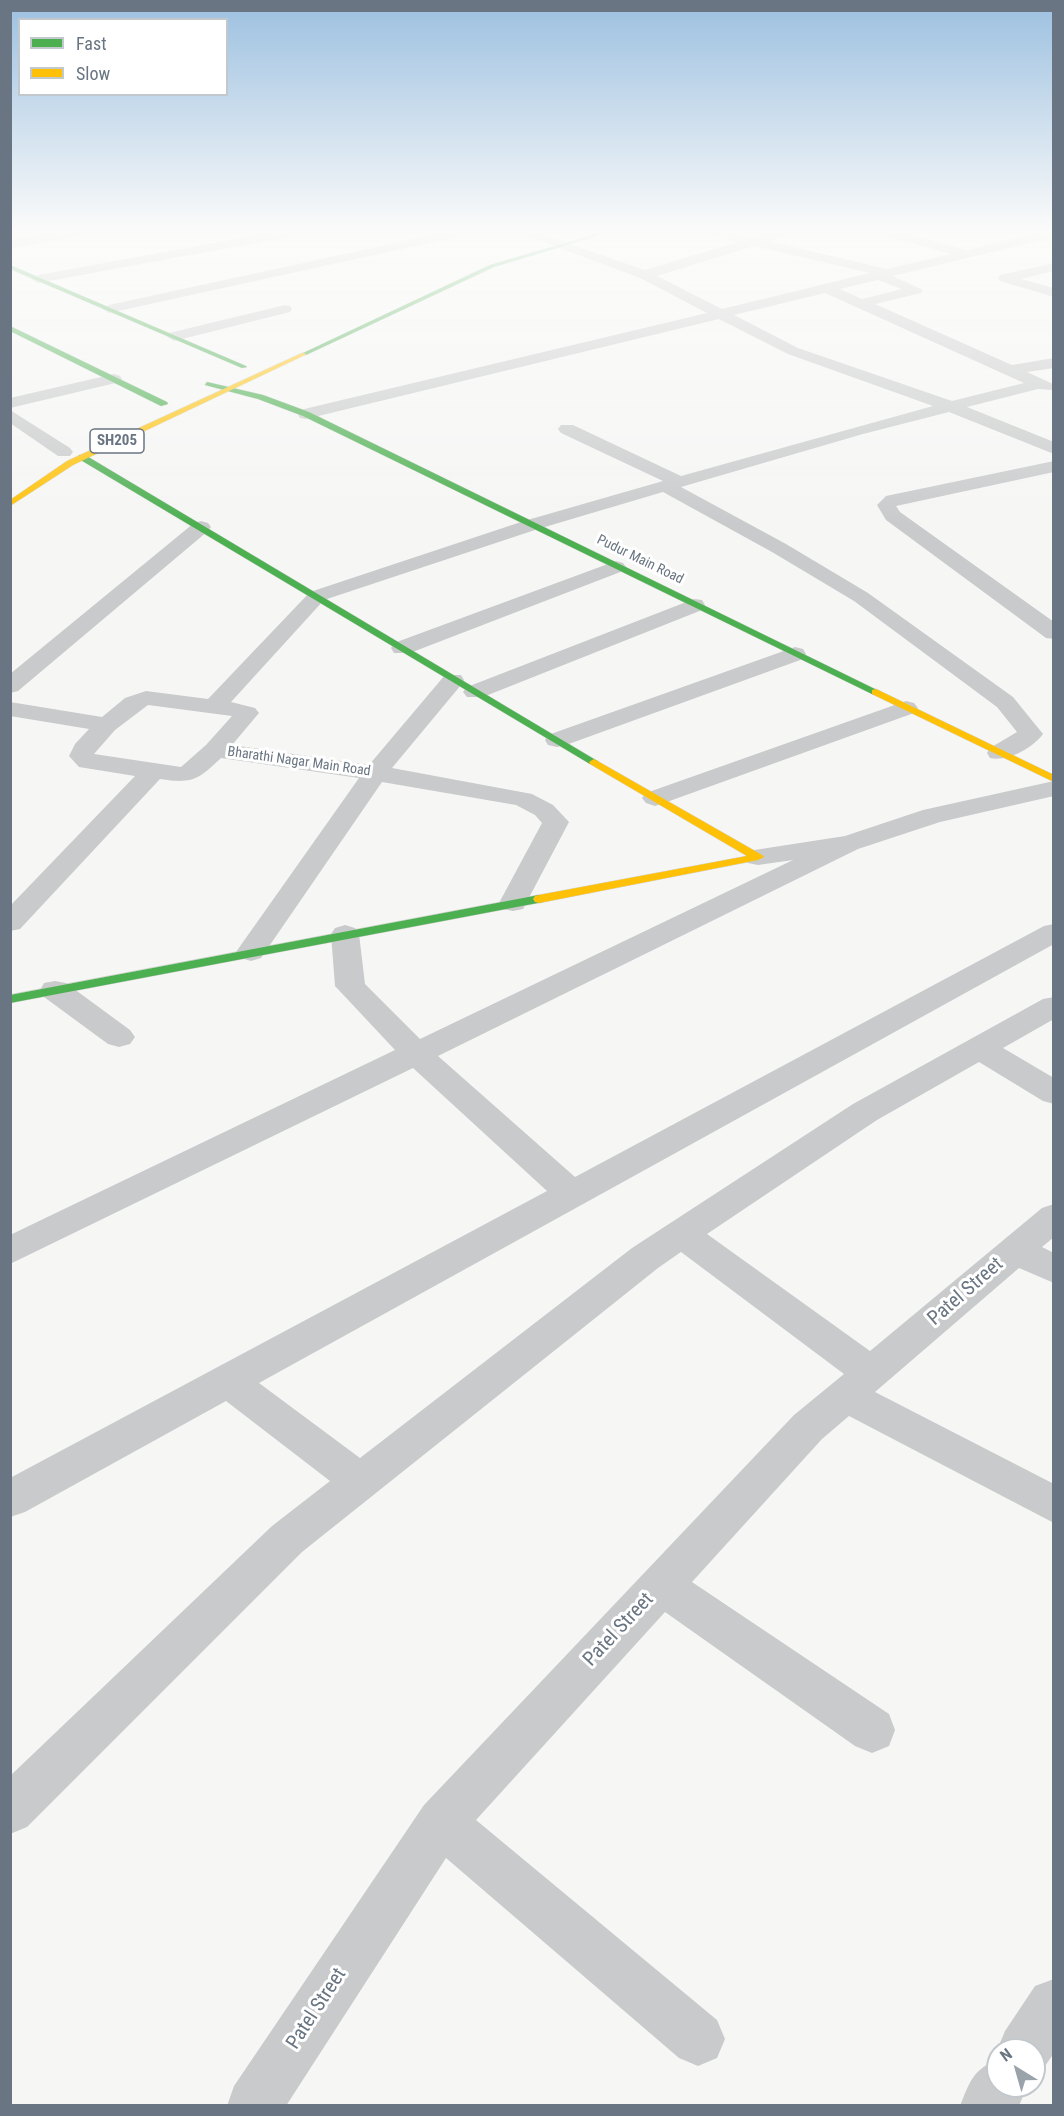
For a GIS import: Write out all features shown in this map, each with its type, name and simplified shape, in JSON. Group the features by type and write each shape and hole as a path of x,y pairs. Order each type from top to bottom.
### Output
{"street":[{"path":"10,328 164,404"},
{"path":"154,328 244,367"},
{"path":"174,336 208,328"},
{"path":"44,463 164,404 329,328"},
{"name":"SH205","path":"10,504 70,463 360,328"},
{"path":"306,414 665,328"},
{"path":"748,328 793,351 950,406 1053,449"},
{"path":"914,328 1046,387"},
{"path":"1011,370 1053,363"},
{"path":"10,403 114,379"},
{"name":"Pudur Main Road","path":"207,384 230,389 306,414 1053,779"},
{"path":"214,706 317,596 531,525 857,430 950,406 1046,387"},
{"path":"10,414 64,452"},
{"path":"567,429 672,484 861,597 1005,702 1042,732 999,753"},
{"path":"82,457 464,686 758,857"},
{"path":"1053,466 893,500 886,505 893,516 1053,633"},
{"path":"10,686 201,527"},
{"path":"402,648 616,567"},
{"path":"251,952 375,773 464,686 694,605"},
{"path":"557,740 795,654"},
{"name":"Bharathi Nagar Main Road","path":"153,772 88,762 81,756 84,749 107,725 133,703 146,698 214,706 247,713 214,750"},
{"path":"655,798 906,708"},
{"path":"10,709 107,725"},
{"path":"10,923 153,772 183,775 193,771 214,750"},
{"name":"Bharathi Nagar Main Road","path":"214,750 375,773 523,798 533,803 555,818 556,825 513,903"},
{"path":"10,1251 849,843 932,816 1053,788"},
{"path":"10,999 758,857 849,843"},
{"path":"10,1499 1053,932"},
{"path":"345,934 350,986 417,1054 572,1194"},
{"path":"55,990 119,1036"},
{"path":"10,1810 287,1539 645,1258 865,1112 1053,1006"},
{"path":"979,1048 1053,1093"},
{"name":"Patel Street","path":"254,2106 441,1822 808,1426 1053,1217"},
{"path":"682,1234 858,1384 1053,1505"},
{"path":"1015,1250 1053,1269"},
{"path":"228,1381 360,1481"},
{"path":"661,1585 872,1730"},
{"path":"441,1822 698,2039"},
{"path":"1032,2038 1053,2005"}],"traffic: fast":[{"path":"10,328 164,404"},
{"path":"152,328 244,367"},
{"path":"304,354 360,328"},
{"path":"207,384 260,397 306,414 876,692"},
{"path":"82,457 594,762"},
{"path":"10,999 539,899"}],"traffic: slow":[{"path":"10,504 70,463 304,354"},
{"path":"876,692 1054,779"},
{"path":"539,899 758,857 594,762"}]}
